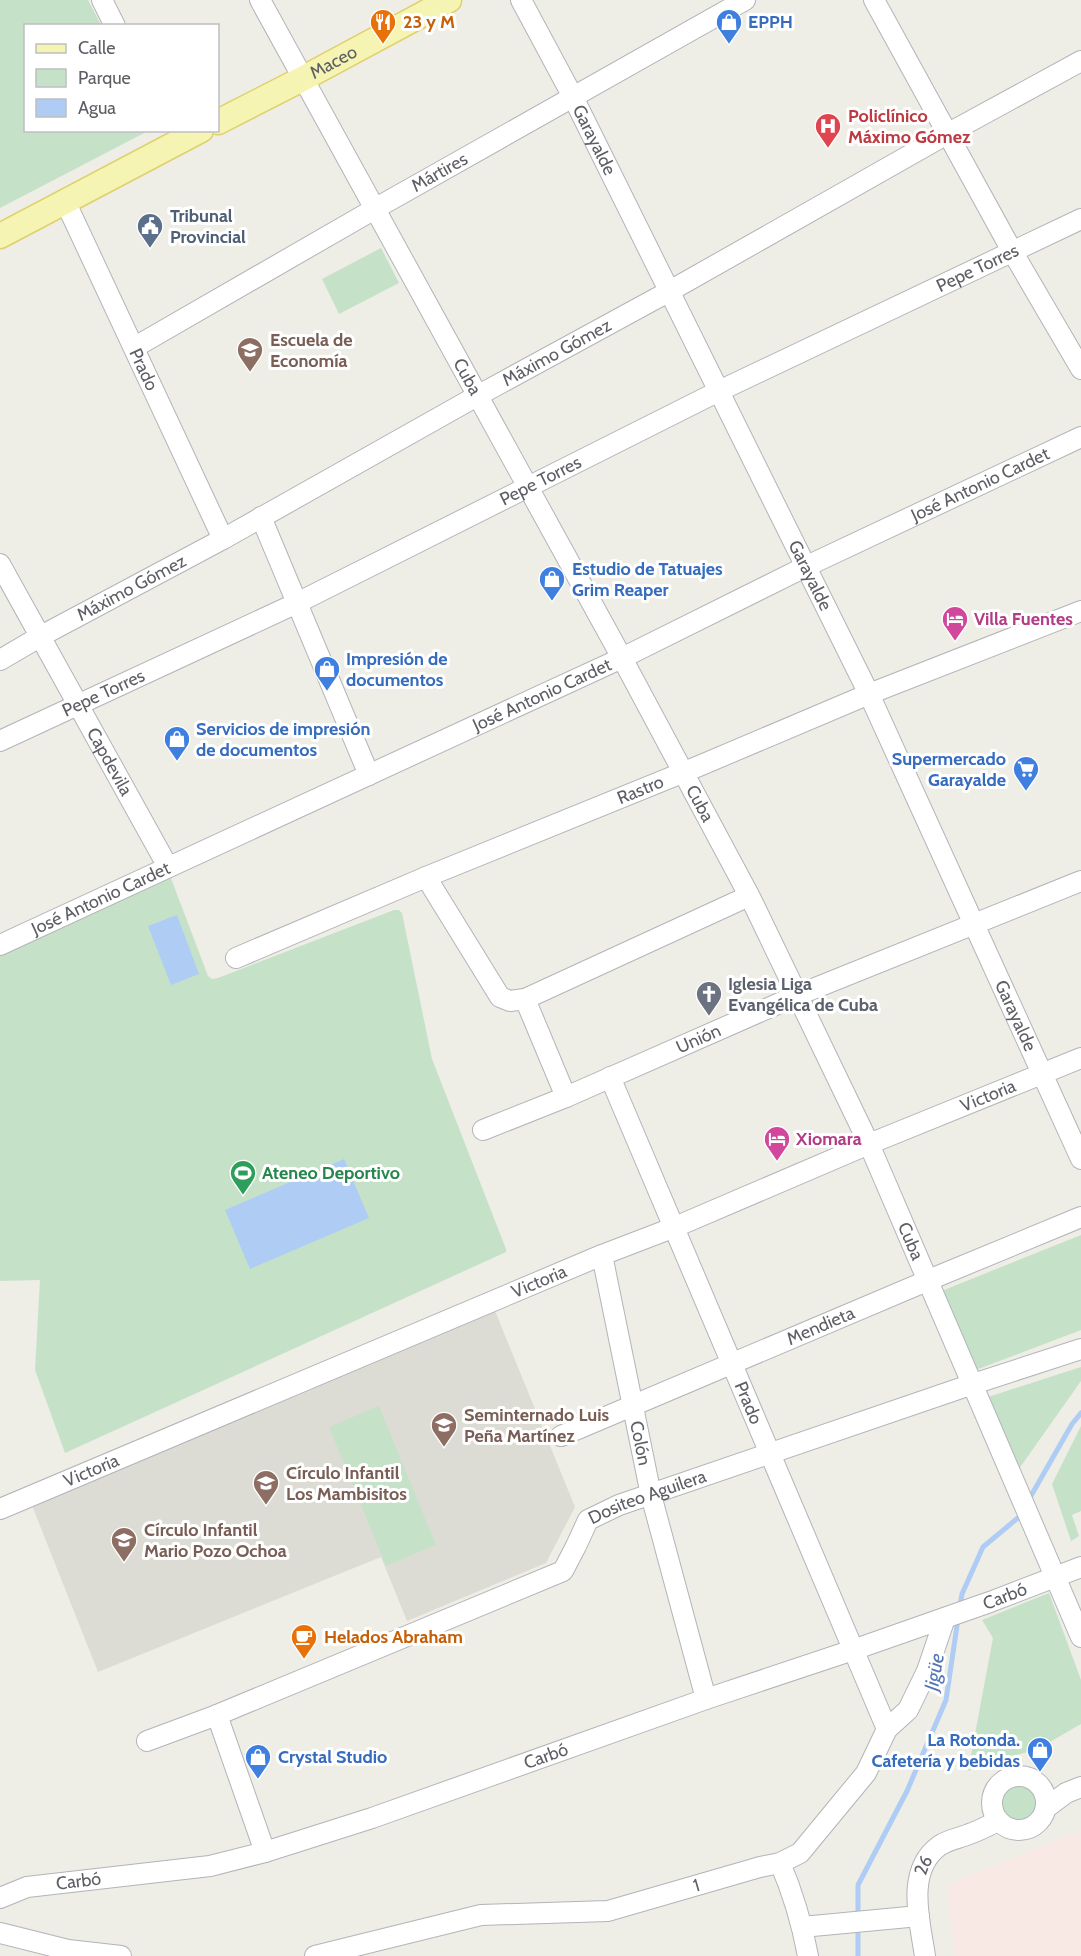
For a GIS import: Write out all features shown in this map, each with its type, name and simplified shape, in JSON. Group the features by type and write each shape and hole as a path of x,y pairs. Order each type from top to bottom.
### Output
{"main road":[{"name":"Maceo","path":"219,121 448,0"},
{"path":"0,236 65,201 172,137 193,132"}],"street":[{"path":"102,0 114,24"},
{"name":"Cuba","path":"260,0 622,658 749,896 869,1144 1081,1637"},
{"name":"Garayalde","path":"521,0 573,97 668,292 807,566 1081,1159"},
{"name":"Mártires","path":"135,347 745,0"},
{"path":"874,0 1012,251 1081,369"},
{"name":"Máximo Gómez","path":"0,660 224,539 1081,61"},
{"name":"Prado","path":"65,201 224,539"},
{"name":"Pepe Torres","path":"0,741 297,603 719,391 1081,219"},
{"name":"José Antonio Cardet","path":"0,945 622,658 807,566 1081,437"},
{"path":"261,517 369,775"},
{"name":"Capdevila","path":"0,564 168,867"},
{"name":"Rastro","path":"236,958 868,694 1081,611"},
{"path":"426,877 500,997 510,1001 525,999 749,896"},
{"name":"Unión","path":"483,1130 566,1097 798,995 1081,881"},
{"path":"525,999 566,1097"},
{"name":"Victoria","path":"0,1509 602,1255 675,1227 869,1144 1081,1058"},
{"name":"Prado","path":"610,1077 886,1729"},
{"name":"Mendieta","path":"561,1436 1081,1217"},
{"name":"Colón","path":"602,1255 651,1495 706,1699"},
{"name":"Dositeo Aguilera","path":"147,1741 217,1715 563,1571 588,1520 619,1505 1081,1349"},
{"name":"Carbó","path":"0,1898 27,1887 210,1866 264,1852 372,1818 706,1699 945,1618 1081,1567"},
{"name":"1","path":"315,1956 481,1915 608,1911 780,1863 800,1853 866,1773 886,1729 908,1710 927,1671 945,1618"},
{"path":"217,1715 264,1852"},
{"path":"1046,1808 1046,1800 1039,1785 1023,1776 1014,1776 998,1786 992,1803 998,1821 1014,1830 1024,1830 1038,1822 1046,1808 1074,1790"},
{"path":"1039,1785 1074,1790"},
{"name":"26","path":"925,1956 917,1885 923,1867 939,1845 976,1832 998,1821"},
{"path":"780,1863 788,1880 805,1942 835,1925 919,1916"},
{"path":"0,1934 68,1950 121,1956"}],"shaded area":[{"path":"493,1306 575,1507 546,1563 407,1621 381,1557 98,1672 31,1503 313,1389 310,1381"},
{"path":"1081,1830 1081,1956 956,1956 947,1885"}],"green space":[{"path":"0,0 88,0 100,24 24,24 24,132 146,132 0,208"},
{"path":"381,248 399,283 339,314 322,279"},
{"name":"Ateneo Deportivo","path":"169,873 208,976 212,979 394,910 402,913 432,1059 506,1252 65,1453 35,1370 40,1280 0,1281 0,948"},
{"path":"1081,1235 1081,1330 973,1371 939,1292"},
{"path":"1081,1367 1081,1381 1016,1473 985,1398"},
{"path":"379,1406 436,1545 386,1566 329,1427"},
{"path":"1081,1426 1081,1511 1072,1515 1079,1536 1071,1541 1052,1484"},
{"path":"1049,1593 1081,1680 1081,1724 1036,1750 996,1760 968,1771 993,1638 982,1620"},
{"path":"1019,1785 1032,1790 1037,1803 1032,1816 1019,1821 1006,1816 1001,1803 1006,1790"}],"water":[{"path":"177,915 199,974 171,985 148,926"},
{"path":"344,1159 369,1218 250,1269 225,1210"}],"waterway":[{"name":"Jigüe","path":"1028,1501 1072,1424 1081,1413"},
{"name":"Jigüe","path":"960,1606 962,1594 983,1547 1022,1512"},
{"name":"Jigüe","path":"858,1956 858,1885 907,1791 946,1700 958,1619"}],"place":[{"name":"23 y M","path":"383,45"},
{"name":"EPPH","path":"729,45"},
{"name":"Policlínico Máximo Gómez","path":"828,149"},
{"name":"Tribunal Provincial","path":"150,249"},
{"name":"Escuela de Economía","path":"250,373"},
{"name":"Estudio de Tatuajes Grim Reaper","path":"552,602"},
{"name":"Villa Fuentes","path":"955,642"},
{"name":"Impresión de documentos","path":"327,692"},
{"name":"Servicios de impresión de documentos","path":"177,762"},
{"name":"Supermercado Garayalde","path":"1026,792"},
{"name":"Iglesia Liga Evangélica de Cuba","path":"709,1017"},
{"name":"Xiomara","path":"777,1162"},
{"name":"Ateneo Deportivo","path":"243,1196"},
{"name":"Seminternado Luis Peña Martínez","path":"444,1448"},
{"name":"Círculo Infantil Los Mambisitos","path":"266,1506"},
{"name":"Círculo Infantil Mario Pozo Ochoa","path":"124,1563"},
{"name":"Helados Abraham","path":"304,1660"},
{"name":"La Rotonda. Cafetería y bebidas","path":"1040,1773"},
{"name":"Crystal Studio","path":"258,1780"}]}
